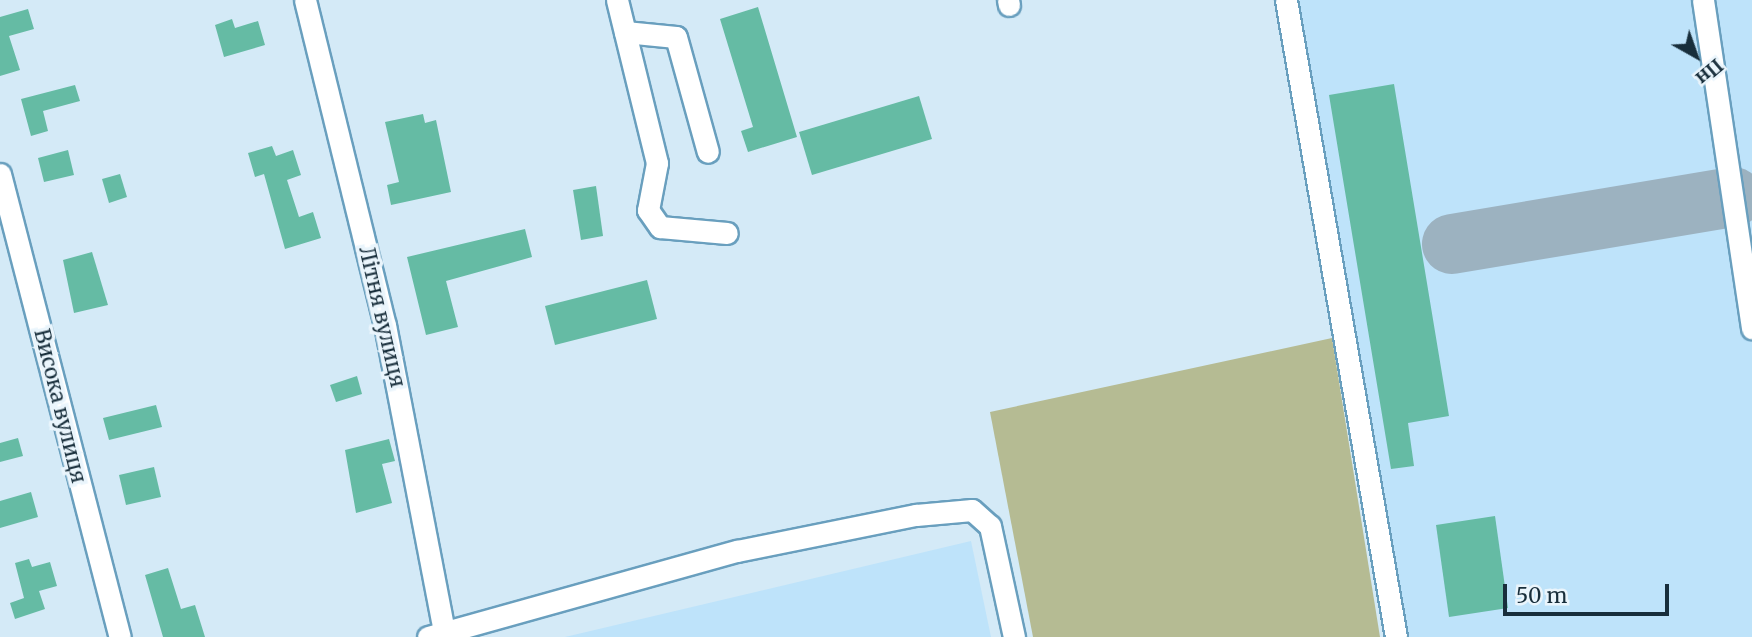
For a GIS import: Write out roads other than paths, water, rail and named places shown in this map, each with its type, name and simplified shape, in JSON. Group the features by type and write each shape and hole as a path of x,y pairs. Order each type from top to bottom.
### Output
{"street":[{"name":"Літня вулиця","path":"305,0 386,325 439,636"},
{"path":"617,0 657,163 648,210 660,227 727,233"},
{"path":"1286,0 1373,524 1396,637"},
{"path":"1703,0 1752,328"},
{"path":"625,32 676,37 708,152"},
{"name":"Висока вулиця","path":"0,174 120,637"},
{"path":"439,636 737,551 916,515 972,510 990,526 1014,637"}]}
